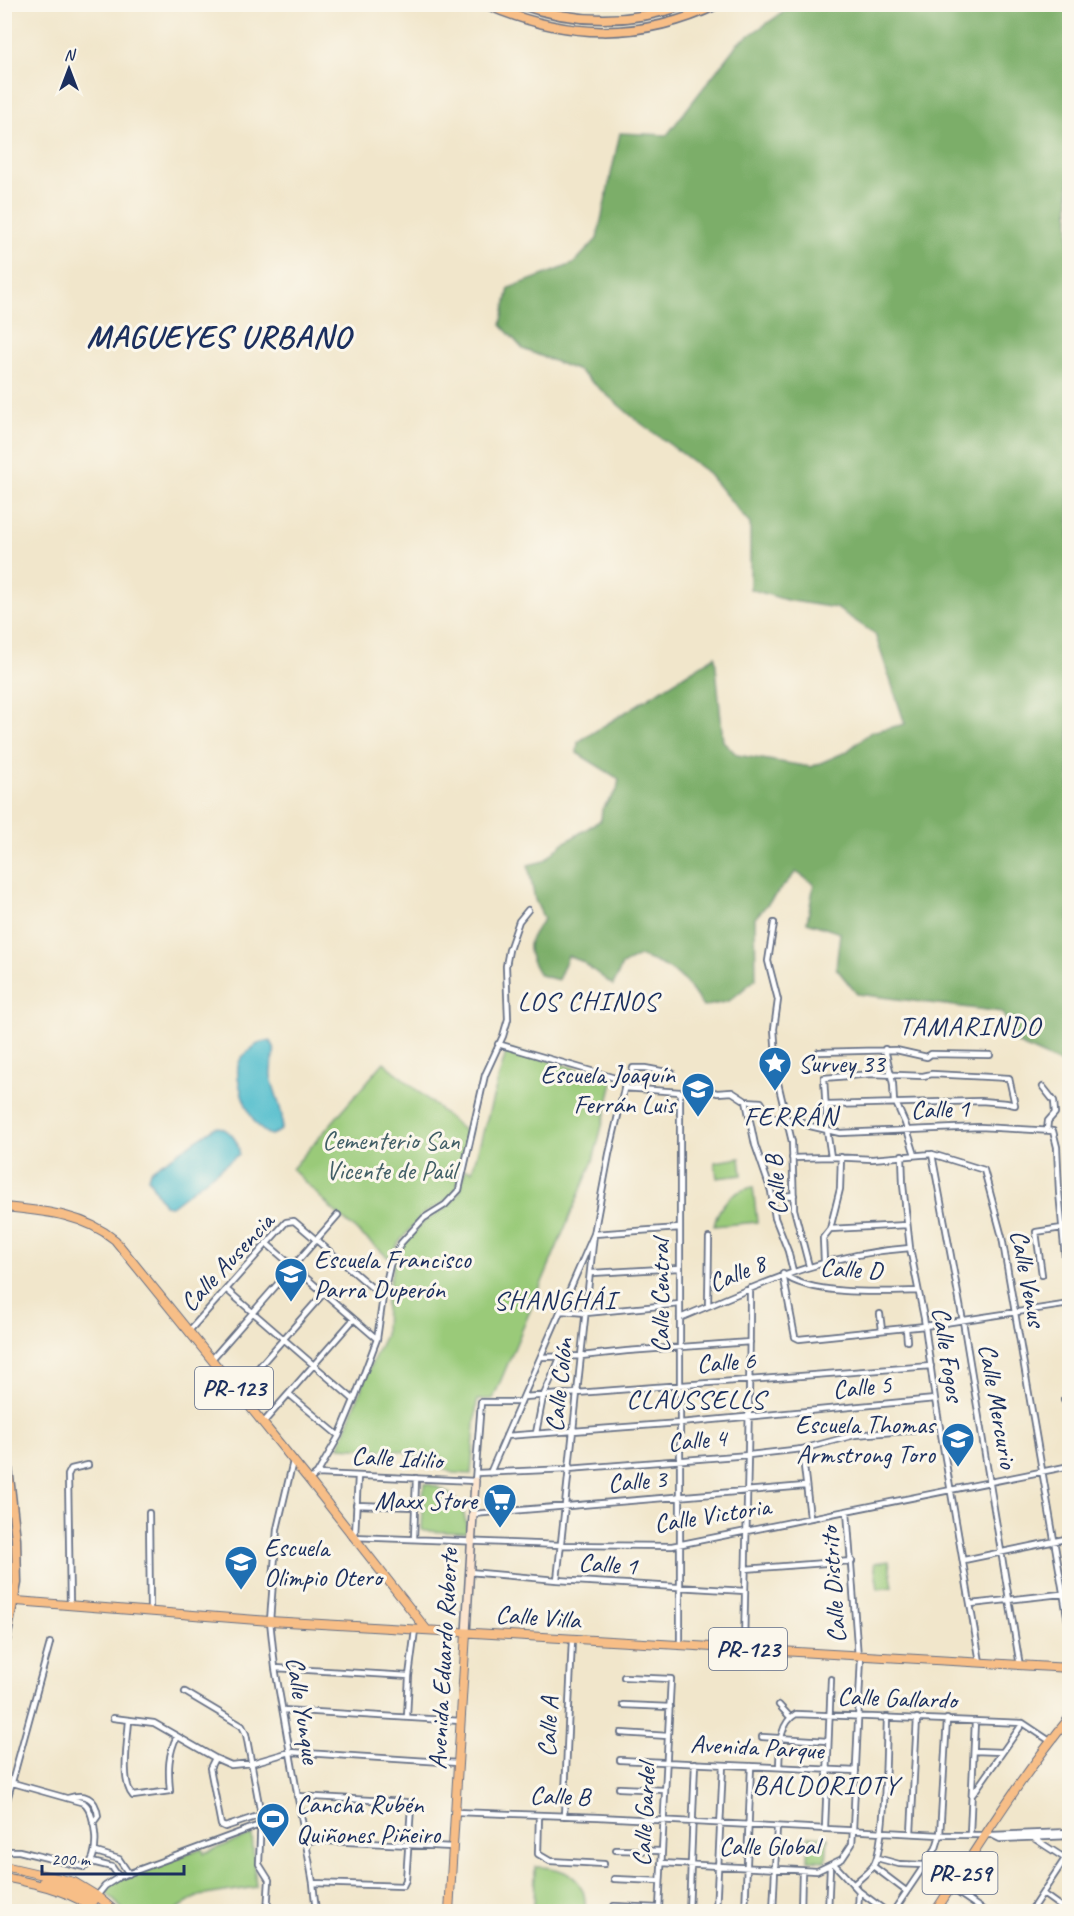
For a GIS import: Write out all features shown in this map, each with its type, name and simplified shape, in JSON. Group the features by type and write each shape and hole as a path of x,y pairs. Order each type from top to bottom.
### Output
{"highway":[{"path":"485,4 544,25 588,32 612,32 663,25 688,18 719,4"},
{"path":"519,4 558,15 602,20 642,17 688,4"},
{"path":"4,1432 16,1539 17,1583 4,1650"}],"main road":[{"name":"PR-123","path":"4,1207 83,1220 103,1230 115,1240 427,1630"},
{"name":"Calle Villa","path":"4,1600 270,1621 1070,1668"},
{"name":"Avenida Eduardo Ruberte","path":"449,1911 466,1633"},
{"name":"PR-259","path":"935,1911 989,1835 1050,1741 1070,1717"},
{"path":"4,1866 74,1882 98,1911"},
{"path":"4,1877 56,1883 73,1890 108,1911"},
{"path":"92,1903 116,1911"}],"street":[{"path":"309,1480 317,1474 339,1437 354,1400 377,1339 390,1265 401,1243 424,1218 445,1205 459,1190 485,1075 503,1036 509,1014 506,966 509,950 519,921 528,910"},
{"name":"Calle B","path":"774,923 768,961 778,1000 774,1029 777,1083 792,1142 794,1209 809,1266"},
{"path":"498,1044 622,1080 625,1087"},
{"path":"819,1052 885,1049 927,1057 931,1054 990,1055"},
{"path":"885,1049 895,1103 907,1129 915,1155"},
{"path":"625,1087 633,1068 672,1073"},
{"path":"826,1105 981,1101 1015,1105 1009,1078 932,1074 923,1076 872,1074 824,1078 827,1130 831,1157"},
{"path":"625,1087 680,1092 706,1089 717,1093 732,1092 746,1101 755,1145 772,1197 775,1218 793,1271"},
{"name":"Calle Colón","path":"557,1580 592,1272 594,1234 609,1154 625,1087"},
{"path":"1043,1087 1054,1101 1056,1113 1048,1121 1057,1146 1070,1312"},
{"name":"Calle Central","path":"680,1092 680,1646"},
{"name":"Calle 1","path":"746,1101 761,1102 771,1117 780,1121 797,1119 810,1126 840,1133 980,1127 1050,1131"},
{"path":"792,1158 872,1159 932,1154"},
{"name":"Calle Venus","path":"932,1154 984,1170 1002,1237 1063,1593"},
{"name":"Calle Mercurio","path":"932,1154 991,1482 1020,1666"},
{"name":"Calle Fogos","path":"902,1155 910,1248 925,1326 935,1399 980,1664"},
{"path":"841,1157 840,1189 830,1229 823,1238 822,1262 862,1252 910,1248"},
{"path":"772,1197 794,1195"},
{"path":"212,1359 338,1215"},
{"name":"Calle Ausencia","path":"189,1331 286,1222 294,1221 316,1240"},
{"path":"830,1229 907,1225"},
{"path":"490,1473 594,1234 680,1228"},
{"path":"1042,1275 1036,1232 1062,1228"},
{"path":"708,1306 709,1238"},
{"path":"316,1240 383,1297"},
{"path":"267,1243 377,1339"},
{"name":"Calle 8","path":"680,1318 783,1274 822,1262"},
{"path":"592,1272 679,1268"},
{"path":"783,1274 796,1338 925,1326 1016,1314 1069,1304"},
{"name":"Calle D","path":"783,1274 791,1280 808,1286 873,1292 918,1291"},
{"path":"744,1649 746,1491 750,1417 750,1288"},
{"path":"227,1290 354,1400"},
{"path":"237,1392 323,1294"},
{"name":"Calle 8","path":"562,1311 586,1313 680,1304"},
{"path":"880,1314 882,1330"},
{"path":"263,1423 353,1320"},
{"path":"906,1328 907,1341"},
{"path":"542,1357 560,1358 750,1342"},
{"path":"536,1433 543,1397 560,1358"},
{"name":"Calle 6","path":"475,1477 481,1402 680,1384 930,1366"},
{"path":"289,1394 339,1437"},
{"name":"Calle 5","path":"506,1436 750,1417 935,1399"},
{"name":"Calle 4","path":"475,1477 490,1473 749,1455 802,1449 855,1435 919,1430"},
{"path":"802,1449 810,1517"},
{"name":"Calle Yunque","path":"293,1460 277,1529 273,1557 270,1621 275,1668 316,1911"},
{"path":"70,1605 68,1474 71,1469 88,1465"},
{"name":"Calle Victoria","path":"354,1537 561,1545 679,1545 1070,1466"},
{"name":"Calle Idilio","path":"317,1474 416,1478 475,1477"},
{"path":"354,1537 358,1476"},
{"name":"Avenida Eduardo Ruberte","path":"466,1633 475,1477"},
{"path":"414,1539 416,1478"},
{"name":"Calle 3","path":"473,1514 805,1486"},
{"path":"356,1504 414,1507"},
{"name":"Calle Distrito","path":"847,1511 860,1657 853,1830"},
{"path":"149,1513 150,1610"},
{"path":"964,1560 1070,1538"},
{"path":"746,1569 852,1561"},
{"name":"Calle 1","path":"469,1572 745,1592"},
{"path":"1063,1593 1070,1633"},
{"path":"971,1604 1070,1593"},
{"path":"407,1717 415,1630"},
{"name":"Calle A","path":"564,1816 572,1640"},
{"path":"6,1804 50,1643"},
{"path":"275,1668 409,1676"},
{"name":"Calle Gardel","path":"614,1906 659,1908 670,1707 671,1679 624,1677"},
{"path":"825,1828 831,1679"},
{"path":"185,1692 242,1726 246,1734 262,1824 259,1864 269,1880 267,1911"},
{"path":"779,1704 790,1717 781,1738 779,1767"},
{"path":"623,1705 670,1707"},
{"path":"283,1710 461,1721"},
{"name":"Calle Gallardo","path":"790,1717 806,1713 1023,1723"},
{"path":"853,1886 873,1866 877,1858 881,1832 887,1717"},
{"path":"113,1718 154,1723 231,1765 252,1763 290,1752 458,1763"},
{"path":"911,1833 917,1718"},
{"path":"893,1911 936,1848 940,1834 947,1719"},
{"path":"129,1720 126,1770 128,1791 133,1796 170,1791 168,1769 170,1750 177,1736"},
{"path":"970,1834 975,1721"},
{"path":"972,1795 1023,1723 1050,1741"},
{"path":"621,1733 668,1736"},
{"path":"762,1737 828,1741"},
{"path":"974,1751 1002,1752"},
{"path":"215,1758 210,1768 221,1825 225,1827 261,1815"},
{"name":"Avenida Parque","path":"620,1760 856,1771"},
{"path":"689,1911 695,1763"},
{"path":"717,1911 723,1765"},
{"path":"745,1911 751,1766"},
{"path":"11,1851 84,1867 92,1862 96,1852 89,1806 13,1783"},
{"path":"619,1788 664,1790"},
{"path":"297,1796 408,1803 411,1807 406,1880 401,1887 313,1883"},
{"name":"Calle B","path":"455,1812 989,1835"},
{"path":"540,1815 538,1854 550,1861 604,1864"},
{"path":"92,1903 105,1886 119,1877 262,1824"},
{"path":"773,1911 777,1827"},
{"name":"Calle Global","path":"661,1863 817,1871 842,1859 852,1844 853,1830"},
{"path":"989,1835 1070,1832"},
{"path":"989,1835 1000,1839 1070,1836"},
{"path":"1034,1838 1066,1858"},
{"path":"305,1840 453,1847"},
{"path":"616,1850 662,1851"},
{"path":"1030,1911 1070,1851"},
{"path":"96,1852 118,1859 129,1874"},
{"path":"877,1858 898,1864 925,1865"},
{"path":"92,1862 112,1867 119,1877"},
{"path":"832,1865 853,1886 887,1911"},
{"path":"828,1911 832,1865"},
{"path":"873,1866 906,1891"},
{"path":"801,1911 802,1871"},
{"path":"614,1879 660,1881"},
{"path":"951,1888 986,1911"},
{"path":"858,1911 859,1891"},
{"path":"1043,1894 1068,1911"}],"green space":[{"path":"794,5 1069,5 1069,1067 1016,1043 1002,1012 857,994 836,968 840,933 807,922 814,884 796,872 755,918 756,979 729,1001 703,1007 690,987 677,974 639,956 622,965 613,985 581,961 568,956 558,980 540,975 529,952 530,940 544,919 535,900 528,865 544,861 562,844 601,820 602,809 617,790 619,779 577,753 578,742 715,656 723,741 737,755 811,767 846,752 871,732 905,724 875,634 836,608 786,600 750,589 750,524 706,471 635,419 579,371 523,349 501,325 509,288 573,264 597,239 620,133 667,135 738,43"},
{"path":"507,1049 614,1079 593,1161 493,1399 477,1400 471,1474 453,1473 403,1451 339,1447 369,1369 385,1335 386,1300 393,1266 401,1248 423,1222 447,1207 455,1199 460,1192 465,1169 472,1171"},
{"name":"Cementerio San Vicente de Paúl","path":"384,1062 468,1134 456,1191 444,1203 424,1213 389,1258 334,1211 292,1169"},
{"path":"740,1158 742,1175 717,1178 715,1162"},
{"path":"753,1187 757,1222 714,1226 727,1200"},
{"path":"424,1483 442,1489 456,1499 464,1514 467,1533 422,1530"},
{"path":"889,1561 893,1587 878,1589 874,1563"},
{"path":"252,1835 256,1887 199,1896 172,1912 124,1911 105,1891 113,1881 202,1848 204,1853"},
{"path":"809,1836 828,1837 826,1861 808,1860"},
{"path":"535,1867 556,1869 572,1877 583,1890 585,1911 534,1911"}],"water":[{"path":"269,1041 274,1048 271,1076 282,1120 280,1131 271,1135 257,1125 251,1116 242,1095 238,1074 241,1059 258,1044"},
{"path":"216,1127 232,1136 238,1145 239,1154 171,1206 164,1205 148,1178 150,1171"}],"place":[{"name":"Survey 33","path":"775,1092"},
{"name":"Escuela Joaquín Ferrán Luis","path":"698,1118"},
{"name":"Escuela Francisco Parra Duperón","path":"291,1303"},
{"name":"Escuela Thomas Armstrong Toro","path":"958,1468"},
{"name":"Maxx Store","path":"500,1529"},
{"name":"Escuela Olimpio Otero","path":"241,1591"},
{"name":"Cancha Rubén Quiñones Piñeiro","path":"273,1848"}],"district":[{"name":"MAGUEYES URBANO","path":"219,336"},
{"name":"LOS CHINOS","path":"588,1001"},
{"name":"TAMARINDO","path":"970,1026"},
{"name":"FERRÁN","path":"791,1116"},
{"name":"SHANGHÁI","path":"555,1300"},
{"name":"CLAUSSELLS","path":"696,1399"},
{"name":"BALDORIOTY","path":"826,1785"}]}
